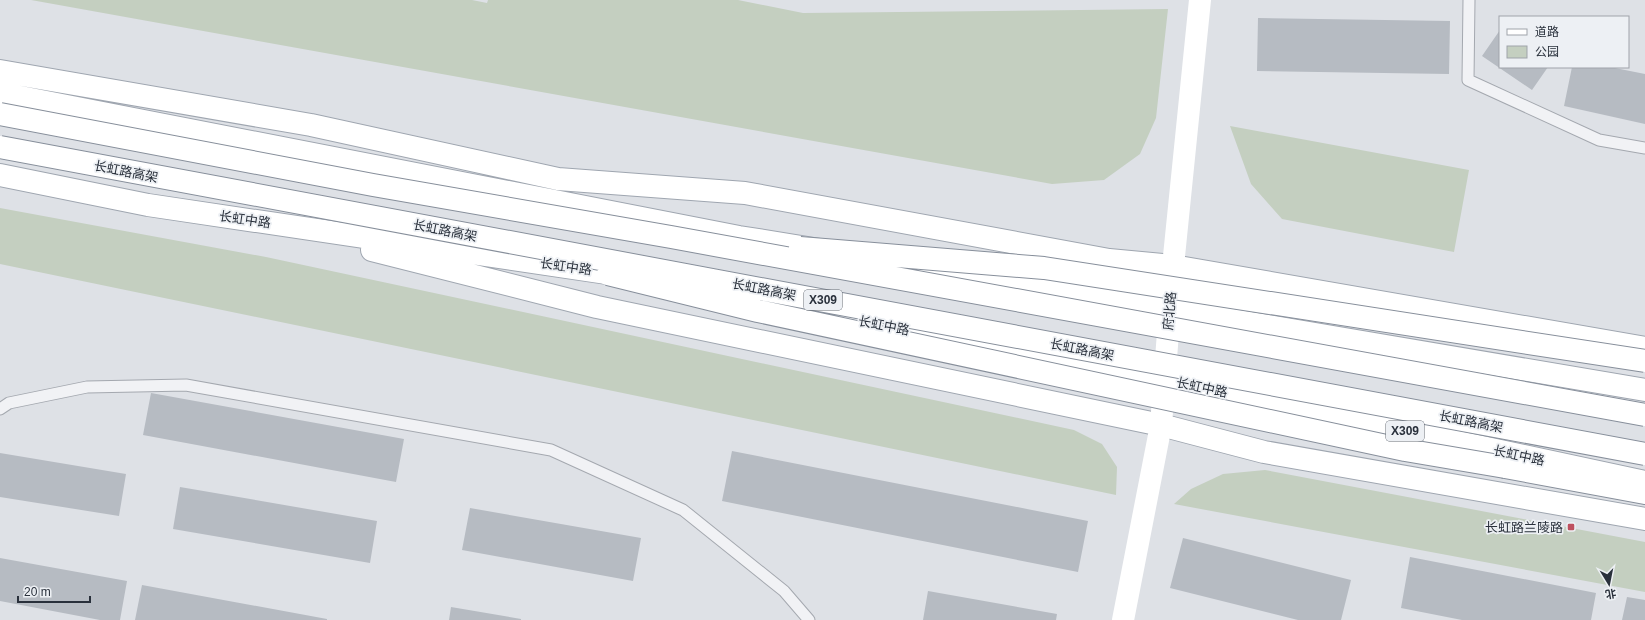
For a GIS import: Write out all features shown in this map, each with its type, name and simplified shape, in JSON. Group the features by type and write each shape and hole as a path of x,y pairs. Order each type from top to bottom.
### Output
{"main road":[{"name":"府北路","path":"1122,620 1161,424 1169,309 1200,0"},
{"path":"0,71 310,125 558,179 745,193 1108,260 1173,266 1645,348"},
{"path":"0,93 739,237 1645,390"},
{"path":"0,114 365,183 672,237 1645,415"},
{"name":"长虹路高架","path":"0,148 1645,454"},
{"name":"长虹中路","path":"0,175 148,205 607,272 1164,379 1645,482"},
{"path":"374,217 758,311 1398,448 1645,492"},
{"path":"248,220 597,307 1161,424 1264,452 1645,519"},
{"path":"672,237 1044,268 1645,361"}],"lane":[{"path":"1469,0 1468,80 1599,140 1645,148"},
{"path":"0,409 9,403 87,387 186,385 551,450 683,510 784,591 809,620"}],"green space":[{"path":"31,0 472,0 487,3 488,0 738,0 803,13 1168,9 1156,118 1140,154 1104,180 1052,184"},
{"path":"1230,126 1469,170 1454,252 1282,219 1251,184"},
{"path":"0,208 266,257 1074,430 1102,444 1117,467 1116,495 0,264"},
{"path":"1265,470 1645,542 1645,592 1174,504 1191,489 1223,474"}],"building":[{"path":"1258,18 1450,21 1449,74 1257,71"},
{"path":"1499,31 1499,68 1482,56"},
{"path":"1500,68 1547,68 1532,90"},
{"path":"1572,68 1615,68 1645,74 1645,124 1564,106"},
{"path":"151,393 404,439 396,482 143,435"},
{"path":"732,451 1088,521 1078,572 722,501"},
{"path":"0,453 126,474 119,516 0,497"},
{"path":"180,487 377,521 370,563 173,529"},
{"path":"470,508 641,538 633,581 462,550"},
{"path":"1183,538 1351,580 1341,620 1298,620 1170,588"},
{"path":"1410,557 1596,593 1591,620 1462,620 1401,608"},
{"path":"0,558 127,581 120,620 100,620 0,601"},
{"path":"142,585 327,619 327,620 135,620"},
{"path":"928,591 1057,614 1056,620 923,620"},
{"path":"1627,597 1645,600 1645,620 1622,620"},
{"path":"451,607 521,619 521,620 449,620"}],"place":[{"name":"长虹路兰陵路","path":"1571,527"}]}
